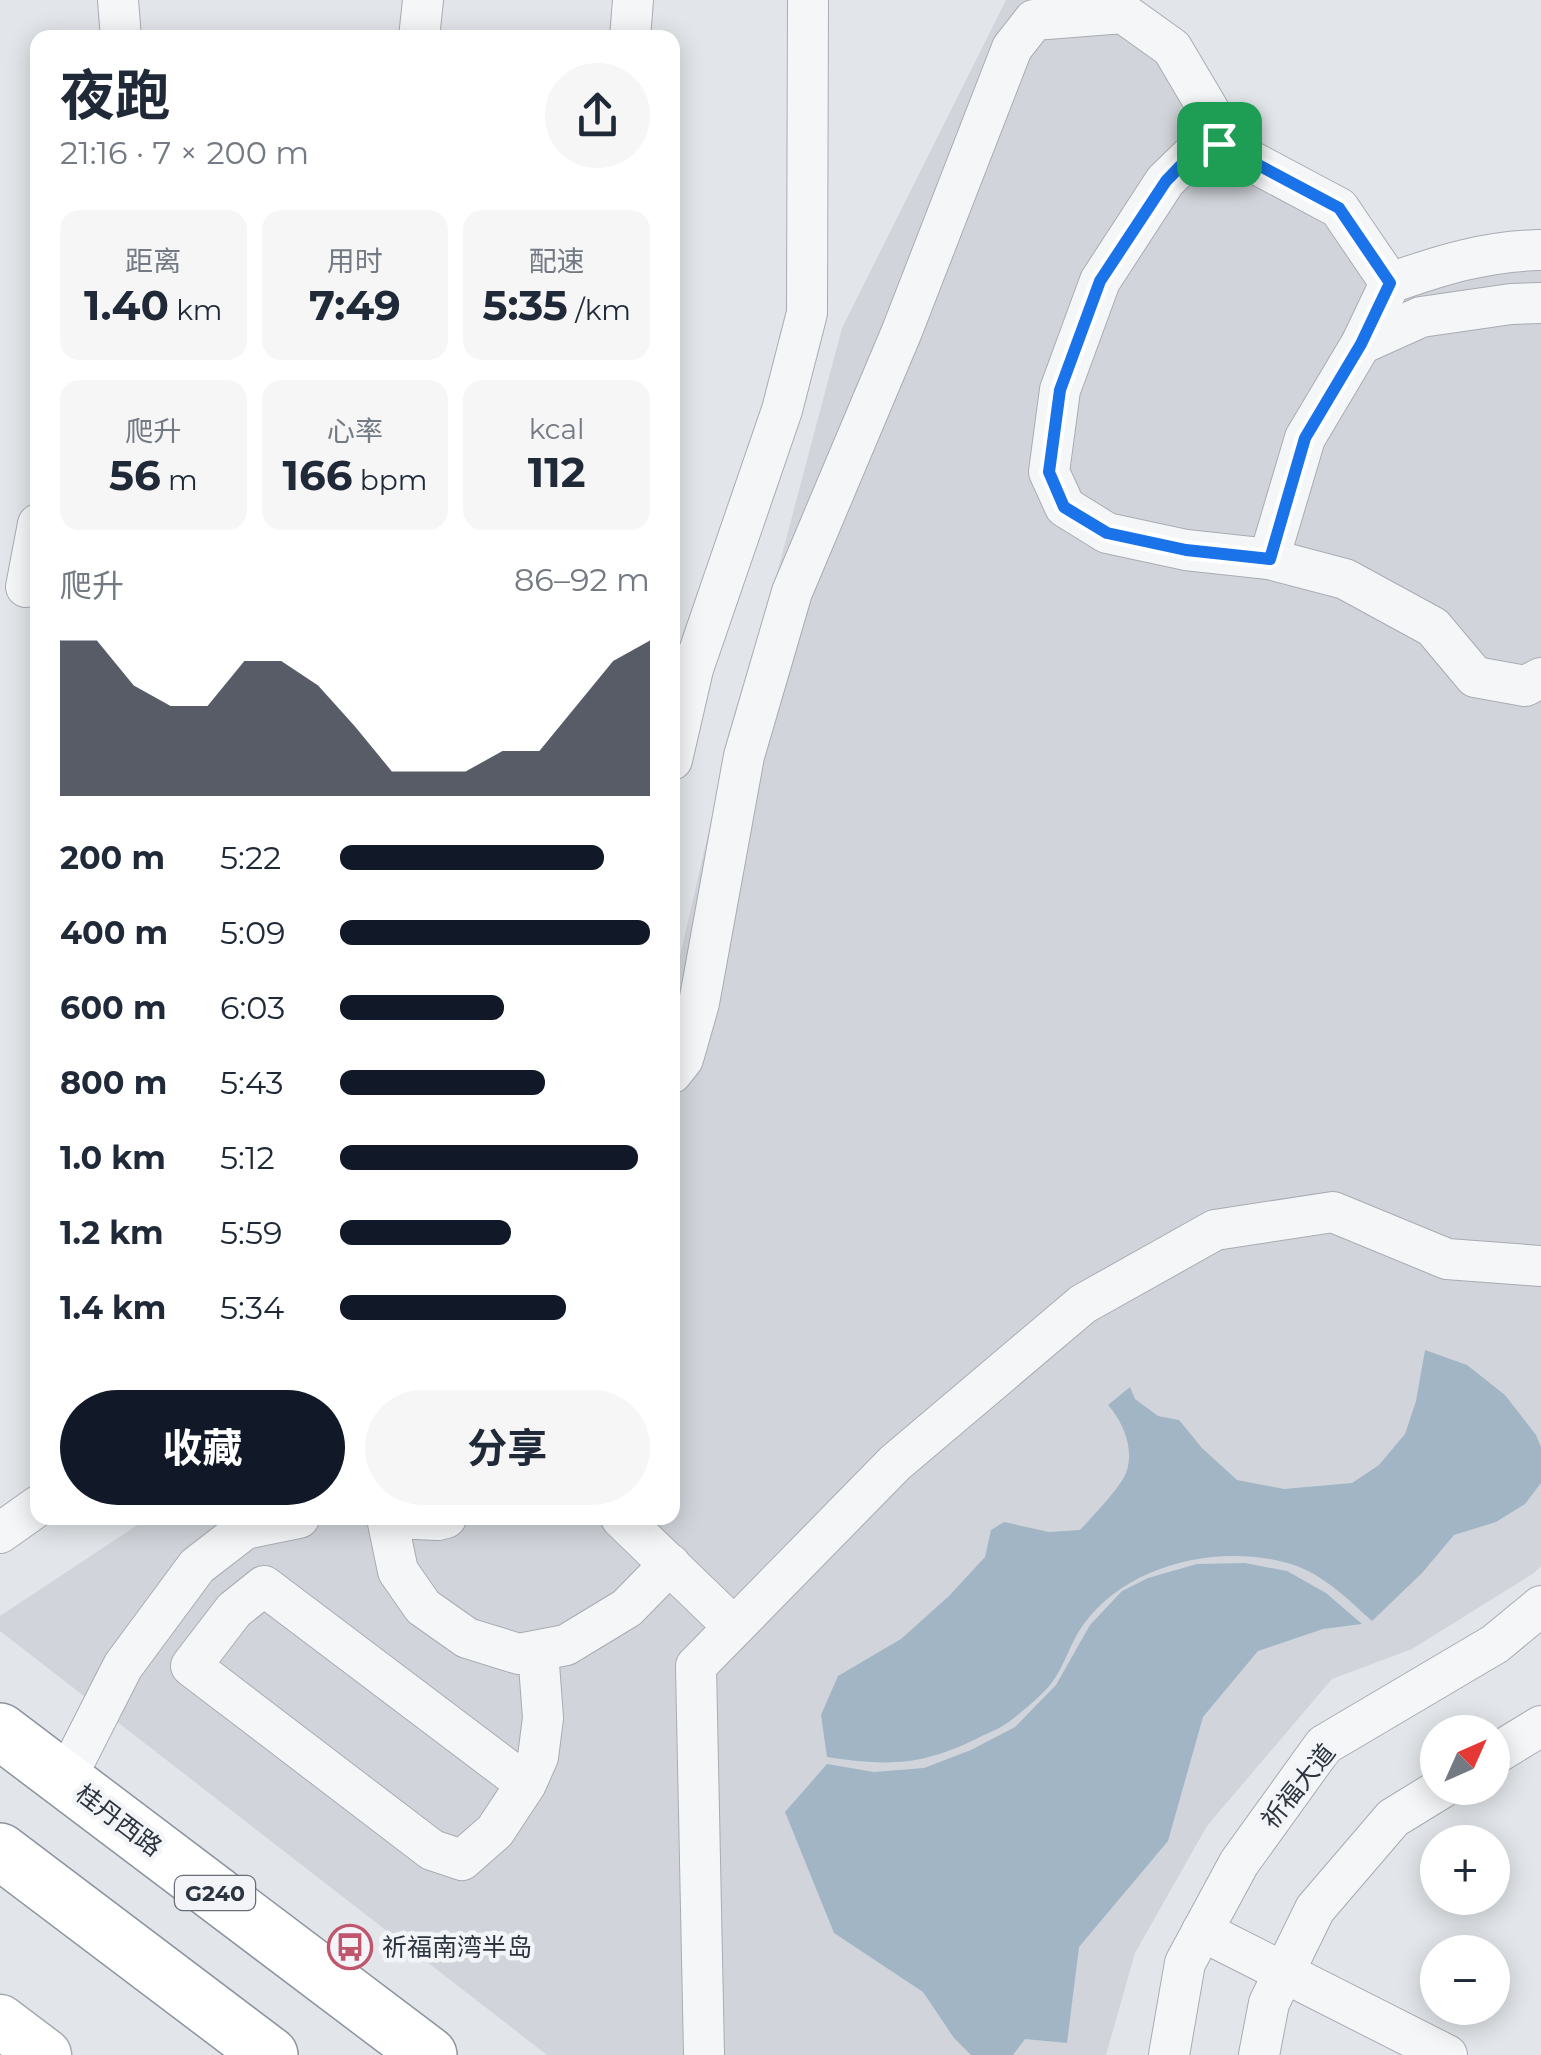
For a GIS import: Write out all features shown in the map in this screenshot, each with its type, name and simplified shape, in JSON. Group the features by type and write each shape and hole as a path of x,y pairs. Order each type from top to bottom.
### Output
{"highway":[{"name":"桂丹西路","path":"0,1731 429,2055"},
{"path":"0,1851 270,2055"}],"main road":[{"path":"0,2021 45,2055"}],"street":[{"path":"118,0 120,30"},
{"path":"420,30 423,0"},
{"path":"631,30 633,0"},
{"path":"680,724 692,669 686,647 782,410 808,313 808,0"},
{"path":"680,1063 700,1002 744,756 792,592 902,331 1012,48 1034,20 1123,12 1172,48 1214,119 1219,144"},
{"path":"1390,283 1339,208 1219,144 1196,150 1166,181 1100,281 1060,390 1049,472 1064,507 1107,533 1186,550 1270,559 1345,579 1433,626 1475,676 1525,686 1541,678"},
{"path":"1270,559 1305,438 1361,344 1390,283 1449,262 1508,250 1541,250"},
{"path":"1361,344 1421,317 1541,303"},
{"path":"21,587 30,554"},
{"path":"704,2055 696,1666 895,1463 1083,1304 1215,1230 1333,1212 1447,1259 1541,1266"},
{"path":"0,1533 30,1512"},
{"path":"66,1780 123,1666 197,1566 246,1529 265,1525"},
{"path":"391,1525 398,1571 423,1608 467,1638 519,1654 566,1645 627,1608 670,1564"},
{"path":"628,1525 734,1627"},
{"path":"526,1784 264,1586 234,1610 191,1666 432,1850 462,1860 495,1831 526,1784 538,1757 543,1718 538,1651"},
{"name":"祈福大道","path":"1168,2055 1184,1963 1239,1863 1324,1745 1495,1644 1541,1606"},
{"path":"1510,1745 1541,1726"},
{"path":"1259,2055 1270,2003 1314,1910 1393,1818 1420,1801"},
{"path":"1202,1932 1446,2055"}],"shaded area":[{"path":"1006,0 1094,0 1221,109 1387,261 1541,252 1541,1566 1412,1649 1332,1679 1207,1826 1135,1953 1106,2055 547,2055 0,1631 0,1616 137,1525 680,1525 680,956 709,830 842,328"}],"water":[{"path":"1425,1350 1467,1365 1505,1395 1541,1447 1541,1483 1525,1504 1496,1522 1454,1535 1422,1573 1372,1621 1324,1581 1291,1564 1235,1556 1177,1563 1124,1586 1102,1604 1078,1632 1050,1685 1002,1726 956,1748 921,1759 868,1762 827,1757 821,1715 838,1676 901,1639 949,1596 985,1557 991,1530 1004,1522 1049,1532 1080,1530 1112,1494 1126,1473 1129,1455 1123,1428 1108,1405 1130,1387 1135,1399 1158,1416 1179,1420 1237,1480 1284,1489 1352,1483 1379,1465 1405,1434 1416,1401"},
{"path":"1245,1563 1287,1571 1326,1593 1362,1624 1323,1629 1258,1651 1203,1717 1168,1841 1079,1947 1067,2043 1025,2039 1013,2055 971,2055 954,2038 923,1992 834,1933 785,1812 827,1764 874,1772 924,1768 1015,1727 1056,1685 1090,1625 1122,1591 1148,1578 1197,1564"}],"place":[{"name":"祈福南湾半岛","path":"350,1947"}],"route":[{"path":"1219,144 1339,208 1390,283 1361,344 1305,438 1270,559 1186,550 1107,533 1064,507 1049,472 1060,390 1100,281 1166,181 1196,150 1219,144"}]}
